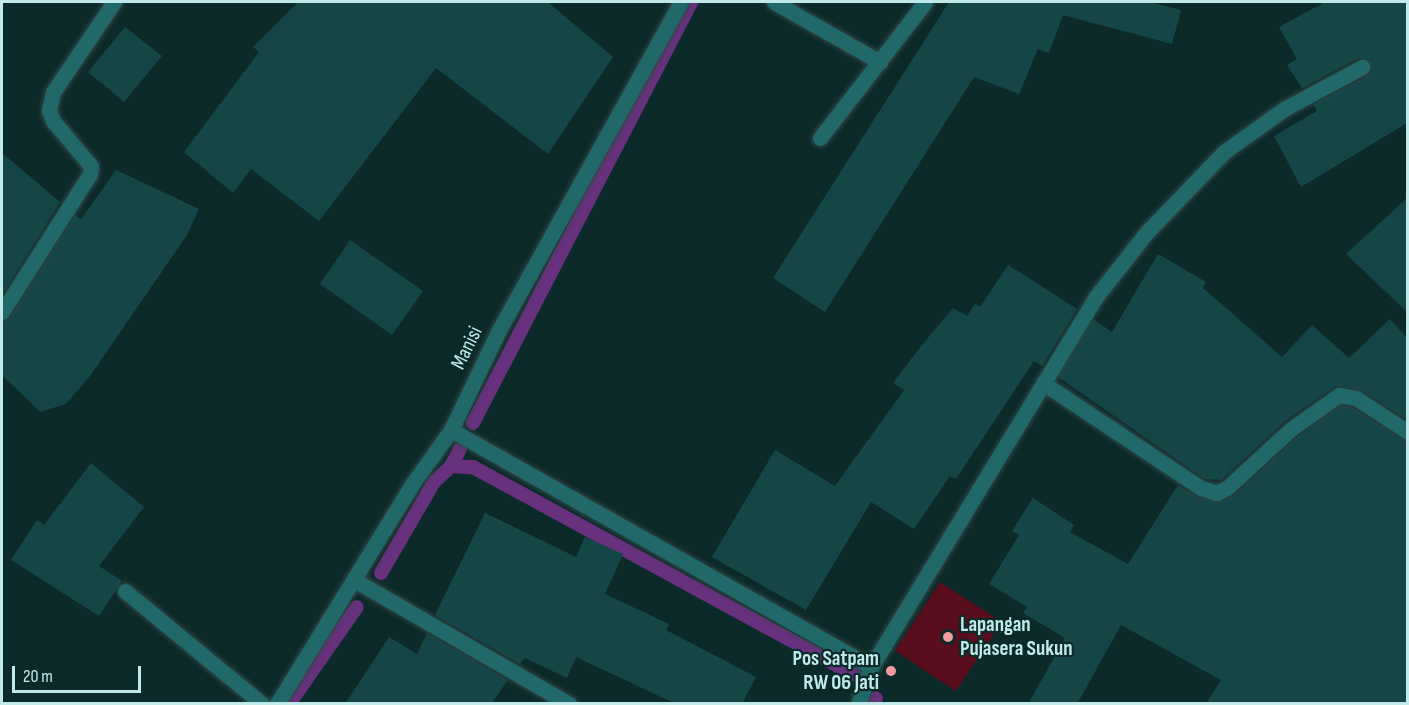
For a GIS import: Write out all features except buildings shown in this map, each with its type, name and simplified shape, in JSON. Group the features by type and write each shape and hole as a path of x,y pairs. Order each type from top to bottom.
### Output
{"street":[{"path":"2,312 90,174 91,166 53,121 49,110 53,92 114,2"},
{"name":"Manisi","path":"277,704 356,581 413,483 451,430 499,330 681,2"},
{"path":"774,2 880,62"},
{"path":"820,138 925,2"},
{"path":"858,704 871,667 1095,298 1147,232 1224,152 1284,109 1362,67"},
{"path":"1043,383 1201,488 1217,493 1227,488 1291,429 1339,395 1356,398 1407,432"},
{"path":"451,430 871,667"},
{"path":"356,581 569,704"},
{"path":"125,591 262,704"}],"shaded area":[{"name":"Lapangan Pujasera Sukun","path":"940,582 1002,622 956,691 895,651"}],"waterway":[{"path":"473,423 691,2"},
{"path":"451,466 460,449"},
{"path":"381,573 434,482 451,466 473,467 856,676"},
{"path":"289,704 357,607"},
{"path":"874,704 876,698"}],"place":[{"name":"Lapangan Pujasera Sukun","path":"948,637"},
{"name":"Pos Satpam RW 06 Jati","path":"891,671"}]}
